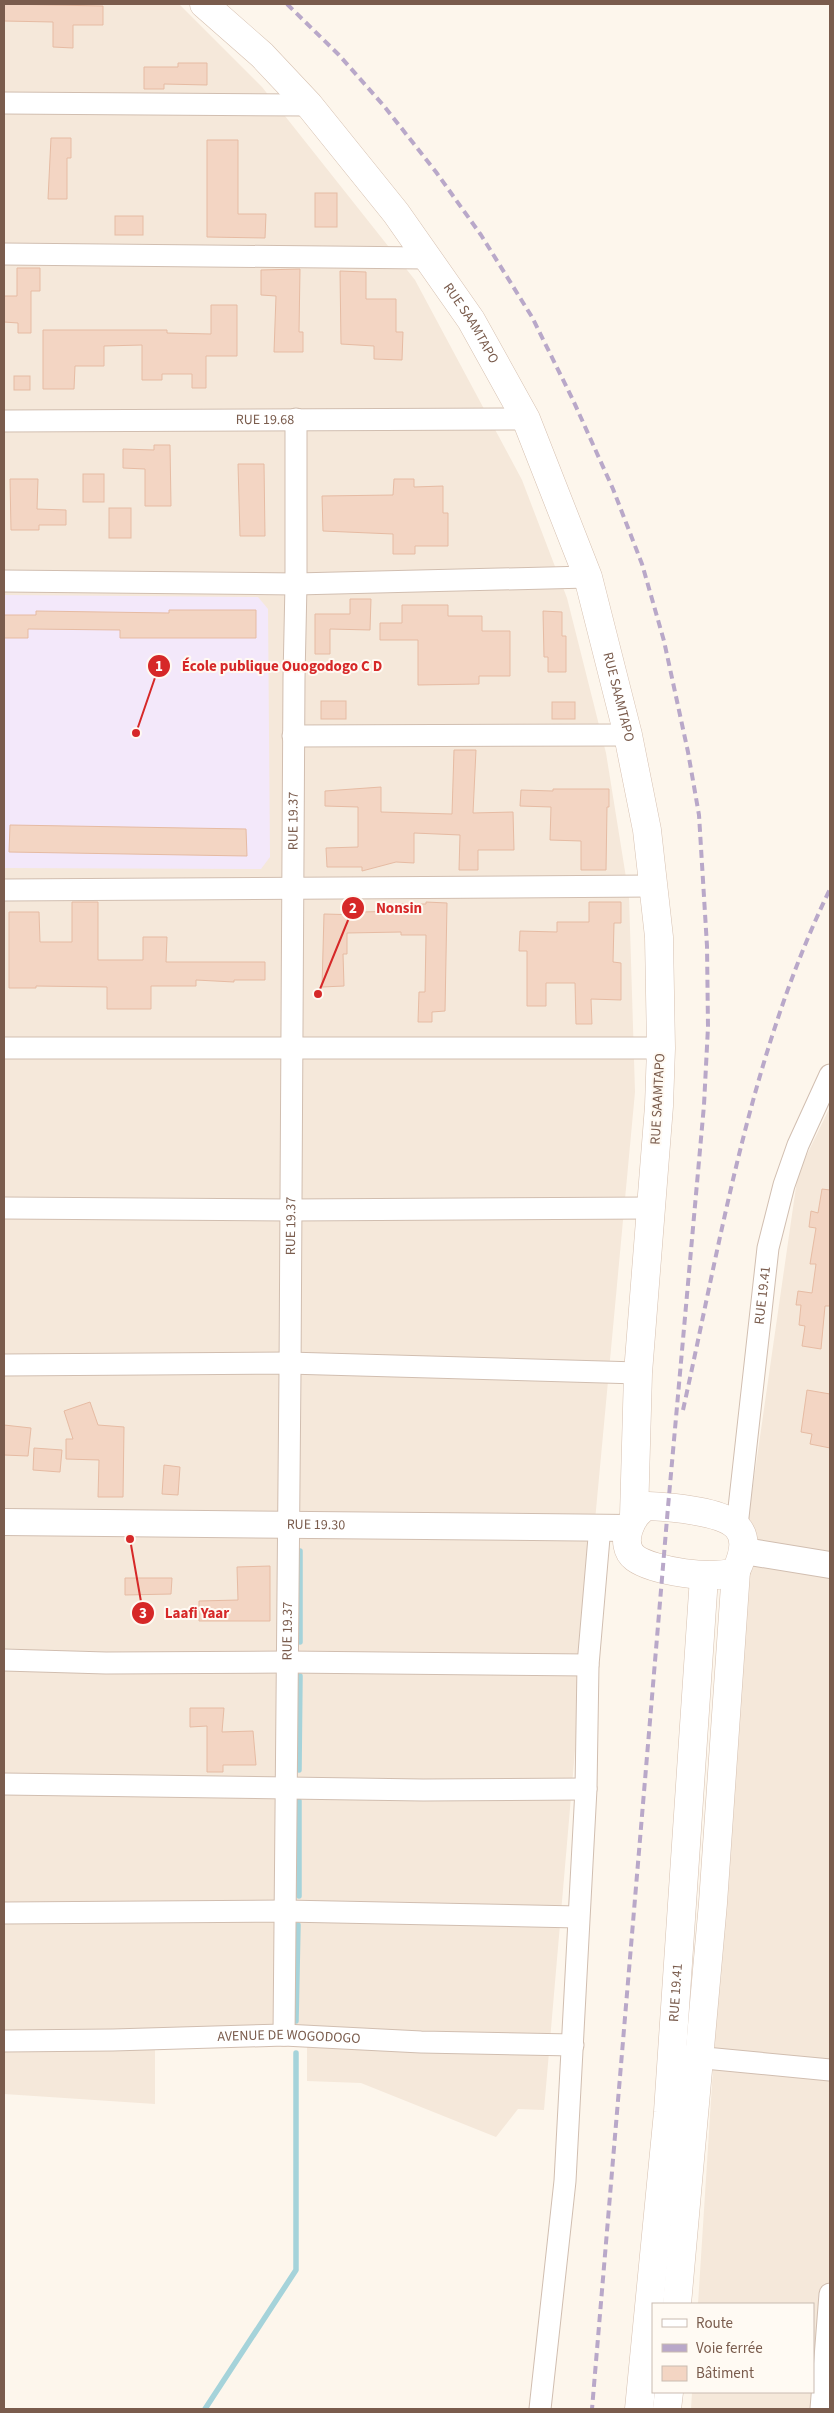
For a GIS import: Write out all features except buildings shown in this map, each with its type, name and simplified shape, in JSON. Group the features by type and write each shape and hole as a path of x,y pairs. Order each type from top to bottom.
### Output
{"main road":[{"name":"RUE SAAMTAPO","path":"204,4 262,55 309,105 396,213 471,320 526,419 588,577 628,735 647,830 659,937 661,1048 638,1373 629,1549 635,1558 663,1568 704,1577 727,1576 739,1549"},
{"path":"631,1522 640,1509 648,1506 668,1507 719,1517 739,1549"},
{"name":"RUE 19.41","path":"678,2303 700,2057 739,1549"},
{"name":"RUE 19.41","path":"639,2409 672,2055 704,1577"},
{"path":"667,2409 669,2393"}],"street":[{"path":"4,104 309,105"},
{"path":"4,254 427,258"},
{"name":"RUE 19.37","path":"284,2035 287,1662 290,1582 288,1363 296,419"},
{"name":"RUE 19.68","path":"4,421 526,419"},
{"path":"4,581 296,584 588,577"},
{"path":"293,736 628,735"},
{"path":"4,890 654,886"},
{"path":"4,1048 661,1048"},
{"name":"RUE 19.41","path":"739,1549 768,1248 784,1185 798,1145 830,1075"},
{"path":"4,1208 290,1210 651,1208"},
{"path":"4,1365 288,1363 638,1373"},
{"name":"RUE 19.30","path":"4,1522 600,1526 631,1522"},
{"path":"540,2409 565,2181 586,1789 588,1665 600,1526"},
{"path":"739,1549 830,1565"},
{"path":"4,1660 106,1663 287,1662 588,1665"},
{"path":"4,1784 286,1786 423,1790 586,1789"},
{"path":"4,1913 285,1911 578,1916"},
{"name":"AVENUE DE WOGODOGO","path":"4,2041 284,2035 421,2042 573,2045"},
{"path":"672,2055 830,2070"},
{"path":"822,2409 830,2294"}],"shaded area":[{"path":"4,4 179,4 262,87 415,280 522,480 567,598 606,753 629,896 635,1092 593,1542 544,2110 518,2109 496,2137 361,2083 307,2081 307,2044 155,2045 155,2104 4,2094"},
{"path":"4,595 258,597 268,609 270,857 261,869 4,868"},
{"path":"830,1107 830,2409 691,2409 692,2393 814,2393 814,2303 698,2303 748,1520 798,1173"}],"waterway":[{"path":"300,1551 300,1642"},
{"path":"299,1770 300,1676"},
{"path":"299,1801 299,1896"},
{"path":"296,2021 298,1925"},
{"path":"205,2409 296,2270 296,2053"}],"railway":[{"path":"287,4 339,55 384,106 436,172 481,235 532,317 573,400 613,489 642,564 664,641 688,752 699,815 707,946 708,1027 704,1105 592,2409"},
{"path":"683,1410 726,1211 759,1079 779,1014 803,951 830,889"}],"place":[{"name":"École publique Ouogodogo C D","path":"136,733"},
{"name":"Nonsin","path":"318,994"},
{"name":"Laafi Yaar","path":"130,1539"}]}
